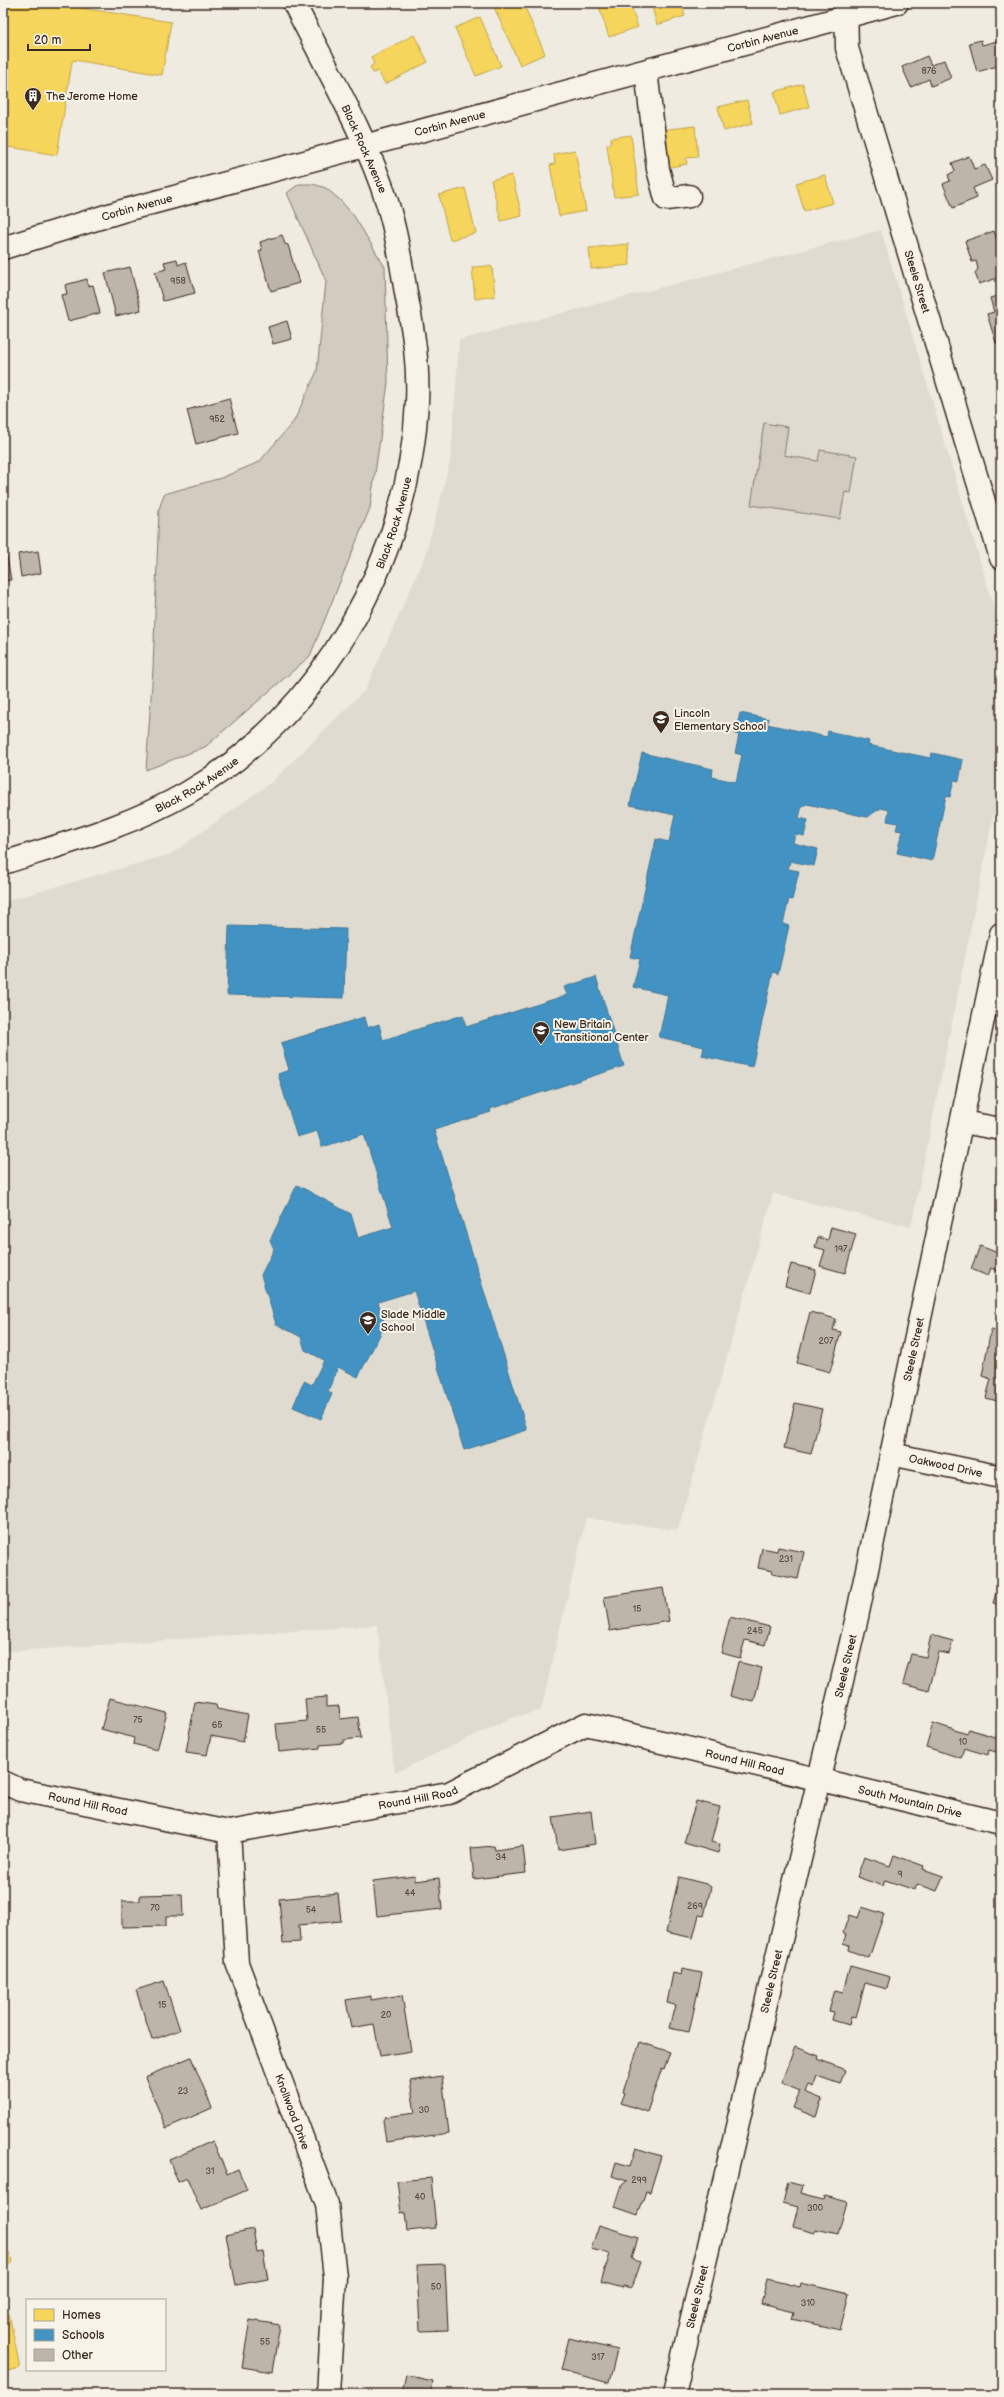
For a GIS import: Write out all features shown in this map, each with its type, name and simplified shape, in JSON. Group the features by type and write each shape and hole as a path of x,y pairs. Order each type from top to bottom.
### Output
{"street":[{"name":"Black Rock Avenue","path":"3,863 115,827 152,812 190,792 246,752 281,720 316,681 346,636 366,599 392,531 408,474 417,402 416,351 396,239 381,186 364,146 294,3"},
{"name":"Corbin Avenue","path":"3,248 77,224 646,71 846,10 897,3"},
{"name":"Steele Street","path":"846,10 847,48 1001,558"},
{"path":"646,71 658,169 666,199 690,196"},
{"name":"Steele Street","path":"674,2394 857,1617 1001,934"},
{"path":"962,1122 1001,1130"},
{"name":"Oakwood Drive","path":"891,1454 1001,1477"},
{"name":"Round Hill Road","path":"3,1782 20,1790 229,1832 448,1793 586,1724 819,1780"},
{"name":"South Mountain Drive","path":"819,1780 1001,1823"},
{"name":"Knollwood Drive","path":"229,1832 237,1964 327,2204 335,2277 328,2394"}],"shaded area":[{"path":"299,184 313,184 326,188 340,200 354,216 385,267 388,383 370,508 310,656 205,747 146,770 153,668 159,509 164,494 221,478 259,462 294,421 317,371 326,281 287,193"},
{"path":"881,230 1001,631 1001,777 911,1227 773,1194 678,1530 586,1518 541,1710 509,1719 395,1773 377,1625 3,1652 3,902 171,854 273,781 365,690 425,557 451,458 459,340"},
{"path":"764,423 788,427 784,455 818,461 820,450 857,456 851,493 845,492 840,519 751,505"}],"building: Homes":[{"name":"The Jerome Home","path":"3,3 81,3 81,8 171,22 162,75 74,60 72,62 57,155 3,146 3,76 8,44 3,43"},
{"path":"504,3 523,3 545,54 520,65 494,7"},
{"path":"598,3 630,3 638,27 609,37"},
{"path":"651,3 681,3 685,16 657,25"},
{"path":"704,3 722,3 706,8"},
{"path":"480,17 501,66 476,76 455,28"},
{"path":"414,35 428,62 385,84 378,71 373,73 370,67 374,64 371,57"},
{"path":"803,84 809,107 780,115 774,92"},
{"path":"747,100 753,123 724,131 718,107"},
{"path":"695,126 698,157 686,158 687,164 670,167 669,159 664,160 660,130"},
{"path":"631,135 639,194 614,197 607,145 611,144 611,138"},
{"path":"575,150 586,211 559,216 550,165 555,164 554,154"},
{"path":"512,175 522,216 501,221 491,180"},
{"path":"825,175 833,203 804,211 796,183"},
{"path":"465,188 476,233 450,240 439,195"},
{"path":"628,244 630,265 591,269 589,248"},
{"path":"472,267 492,267 495,296 475,299"},
{"path":"3,2242 13,2262 3,2267"},
{"path":"9,2314 20,2368 3,2372 3,2315"}],"building: Schools":[{"path":"740,713 769,719 767,724 827,737 828,731 869,741 868,745 930,758 932,753 963,760 959,781 954,780 950,797 946,796 932,861 897,853 902,831 896,830 898,823 887,821 889,810 881,808 867,817 807,804 802,806 799,818 808,820 804,836 795,834 793,843 818,849 814,866 790,861 788,869 799,871 792,900 789,899 783,924 789,926 778,974 773,972 752,1067 702,1056 704,1047 659,1037 668,995 633,987 640,959 630,957 656,839 669,842 675,815 630,805 642,753 713,769 712,777 736,782 742,755 735,753 739,735 735,734"},
{"path":"229,926 346,929 344,998 227,995"},
{"path":"596,977 624,1066 490,1109 491,1112 434,1130 527,1430 464,1450 414,1291 378,1302 385,1325 358,1377 338,1367 328,1391 332,1394 321,1419 293,1407 304,1381 312,1385 324,1360 305,1350 301,1337 276,1324 261,1275 274,1249 270,1240 297,1185 351,1214 358,1238 393,1227 364,1134 322,1147 317,1131 297,1137 278,1074 289,1070 281,1043 364,1017 367,1028 379,1024 383,1040 463,1015 466,1027 567,995 564,987"}],"building: Other":[{"path":"981,40 982,45 1001,40 1001,65 977,72 969,43"},
{"path":"927,56 931,65 944,60 951,78 931,86 929,79 911,87 902,67"},
{"path":"969,156 974,169 985,165 992,180 973,188 977,198 953,208 943,184 950,181 948,175 955,171 952,163"},
{"path":"994,231 997,240 1001,239 1001,277 979,284 975,273 978,269 976,261 972,262 965,241"},
{"path":"282,235 285,244 288,245 299,283 271,291 259,251 262,250 260,242"},
{"path":"177,259 178,265 186,262 195,293 163,301 155,272 166,269 164,262"},
{"path":"130,267 141,310 116,316 105,273"},
{"path":"87,279 88,286 93,285 100,313 68,321 61,295 67,294 65,285"},
{"path":"1001,295 1001,342 996,343 987,314 994,312 990,298"},
{"path":"287,321 292,339 273,344 268,327"},
{"path":"229,398 238,433 196,444 187,410"},
{"path":"38,551 41,573 21,577 18,554"},
{"path":"3,557 7,557 11,580 3,581"},
{"path":"1001,1195 1001,1212 997,1212"},
{"path":"831,1227 856,1234 845,1273 820,1266 825,1250 815,1247 818,1237 828,1240"},
{"path":"980,1246 998,1253 1001,1252 1000,1272 991,1268 988,1276 971,1269"},
{"path":"791,1264 816,1270 810,1293 785,1286"},
{"path":"810,1312 836,1319 833,1330 841,1332 830,1372 797,1363"},
{"path":"991,1329 1001,1331 1001,1402 986,1398 991,1379 982,1376"},
{"path":"795,1403 822,1409 811,1454 784,1448"},
{"path":"778,1547 804,1552 798,1579 772,1574 773,1571 758,1568 762,1548 777,1551"},
{"path":"1001,1577 1001,1605 993,1603"},
{"path":"663,1588 669,1621 610,1631 604,1597"},
{"path":"730,1617 770,1627 765,1645 745,1640 740,1658 721,1653"},
{"path":"931,1635 953,1641 949,1654 939,1652 929,1691 903,1684 911,1654 926,1657"},
{"path":"738,1662 762,1668 754,1702 730,1696"},
{"path":"326,1697 326,1707 339,1706 340,1719 358,1717 361,1738 344,1740 344,1743 320,1745 320,1748 279,1752 276,1724 307,1721 305,1699"},
{"path":"110,1698 167,1713 157,1750 133,1744 134,1738 101,1729"},
{"path":"195,1702 216,1705 217,1709 248,1715 243,1742 211,1736 207,1755 186,1752"},
{"path":"933,1723 967,1734 969,1729 1001,1739 1000,1753 989,1750 988,1755 964,1748 961,1758 926,1747"},
{"path":"696,1801 720,1807 711,1842 720,1844 718,1853 684,1843"},
{"path":"591,1811 595,1844 558,1850 553,1817"},
{"path":"494,1846 495,1850 523,1846 526,1873 474,1879 471,1848"},
{"path":"894,1855 924,1866 923,1869 943,1876 937,1891 917,1884 915,1890 885,1880 883,1886 857,1877 864,1857 890,1866"},
{"path":"415,1876 415,1881 439,1878 442,1909 377,1916 373,1881"},
{"path":"679,1877 706,1884 711,1887 704,1916 699,1915 693,1938 666,1932"},
{"path":"338,1893 341,1921 299,1925 300,1942 283,1943 279,1899"},
{"path":"182,1894 183,1916 166,1916 166,1926 122,1927 122,1901 140,1901 140,1895"},
{"path":"862,1907 884,1914 869,1958 848,1950 849,1945 843,1943 846,1935 843,1933 849,1915 858,1918"},
{"path":"850,1966 890,1977 887,1989 865,1983 856,2018 851,2017 849,2025 832,2020 834,2012 829,2011 835,1990 843,1992"},
{"path":"682,1969 702,1973 689,2032 669,2028 675,2005 667,2003 673,1973 681,1975"},
{"path":"164,1981 180,2030 152,2040 136,1990"},
{"path":"402,1995 411,2051 380,2056 374,2024 351,2028 346,2000 371,1996 371,2000"},
{"path":"640,2042 670,2052 664,2069 662,2068 647,2112 621,2103 625,2093 623,2092"},
{"path":"795,2047 819,2056 818,2059 845,2070 840,2084 817,2076 813,2087 808,2085 805,2092 822,2099 816,2117 793,2108 800,2091 781,2083"},
{"path":"191,2057 212,2108 166,2128 145,2077"},
{"path":"442,2076 449,2133 386,2142 383,2120 385,2117 415,2113 410,2081"},
{"path":"213,2141 227,2174 238,2169 247,2190 201,2210 187,2178 178,2182 169,2160"},
{"path":"636,2148 661,2156 650,2192 646,2191 638,2215 615,2207 622,2185 627,2181 612,2176 616,2162 630,2166"},
{"path":"431,2178 436,2228 407,2231 405,2212 401,2213 397,2181"},
{"path":"788,2182 803,2186 801,2193 823,2199 824,2196 847,2202 838,2234 816,2229 815,2233 793,2227 798,2207 783,2203"},
{"path":"599,2225 638,2237 632,2259 640,2262 631,2288 623,2286 623,2288 601,2282 610,2254 591,2249"},
{"path":"253,2229 257,2253 263,2252 268,2279 236,2285 226,2235"},
{"path":"445,2264 448,2330 420,2331 417,2265"},
{"path":"767,2279 800,2287 801,2283 849,2294 840,2330 792,2319 794,2312 761,2304"},
{"path":"250,2320 280,2325 272,2372 242,2367"},
{"path":"569,2338 617,2350 609,2383 561,2370"},
{"path":"406,2375 433,2381 431,2394 402,2394"}],"place":[{"name":"The Jerome Home","path":"33,111"},
{"name":"Lincoln Elementary School","path":"661,734"},
{"name":"New Britain Transitional Center","path":"541,1045"},
{"name":"Slade Middle School","path":"368,1335"}]}
